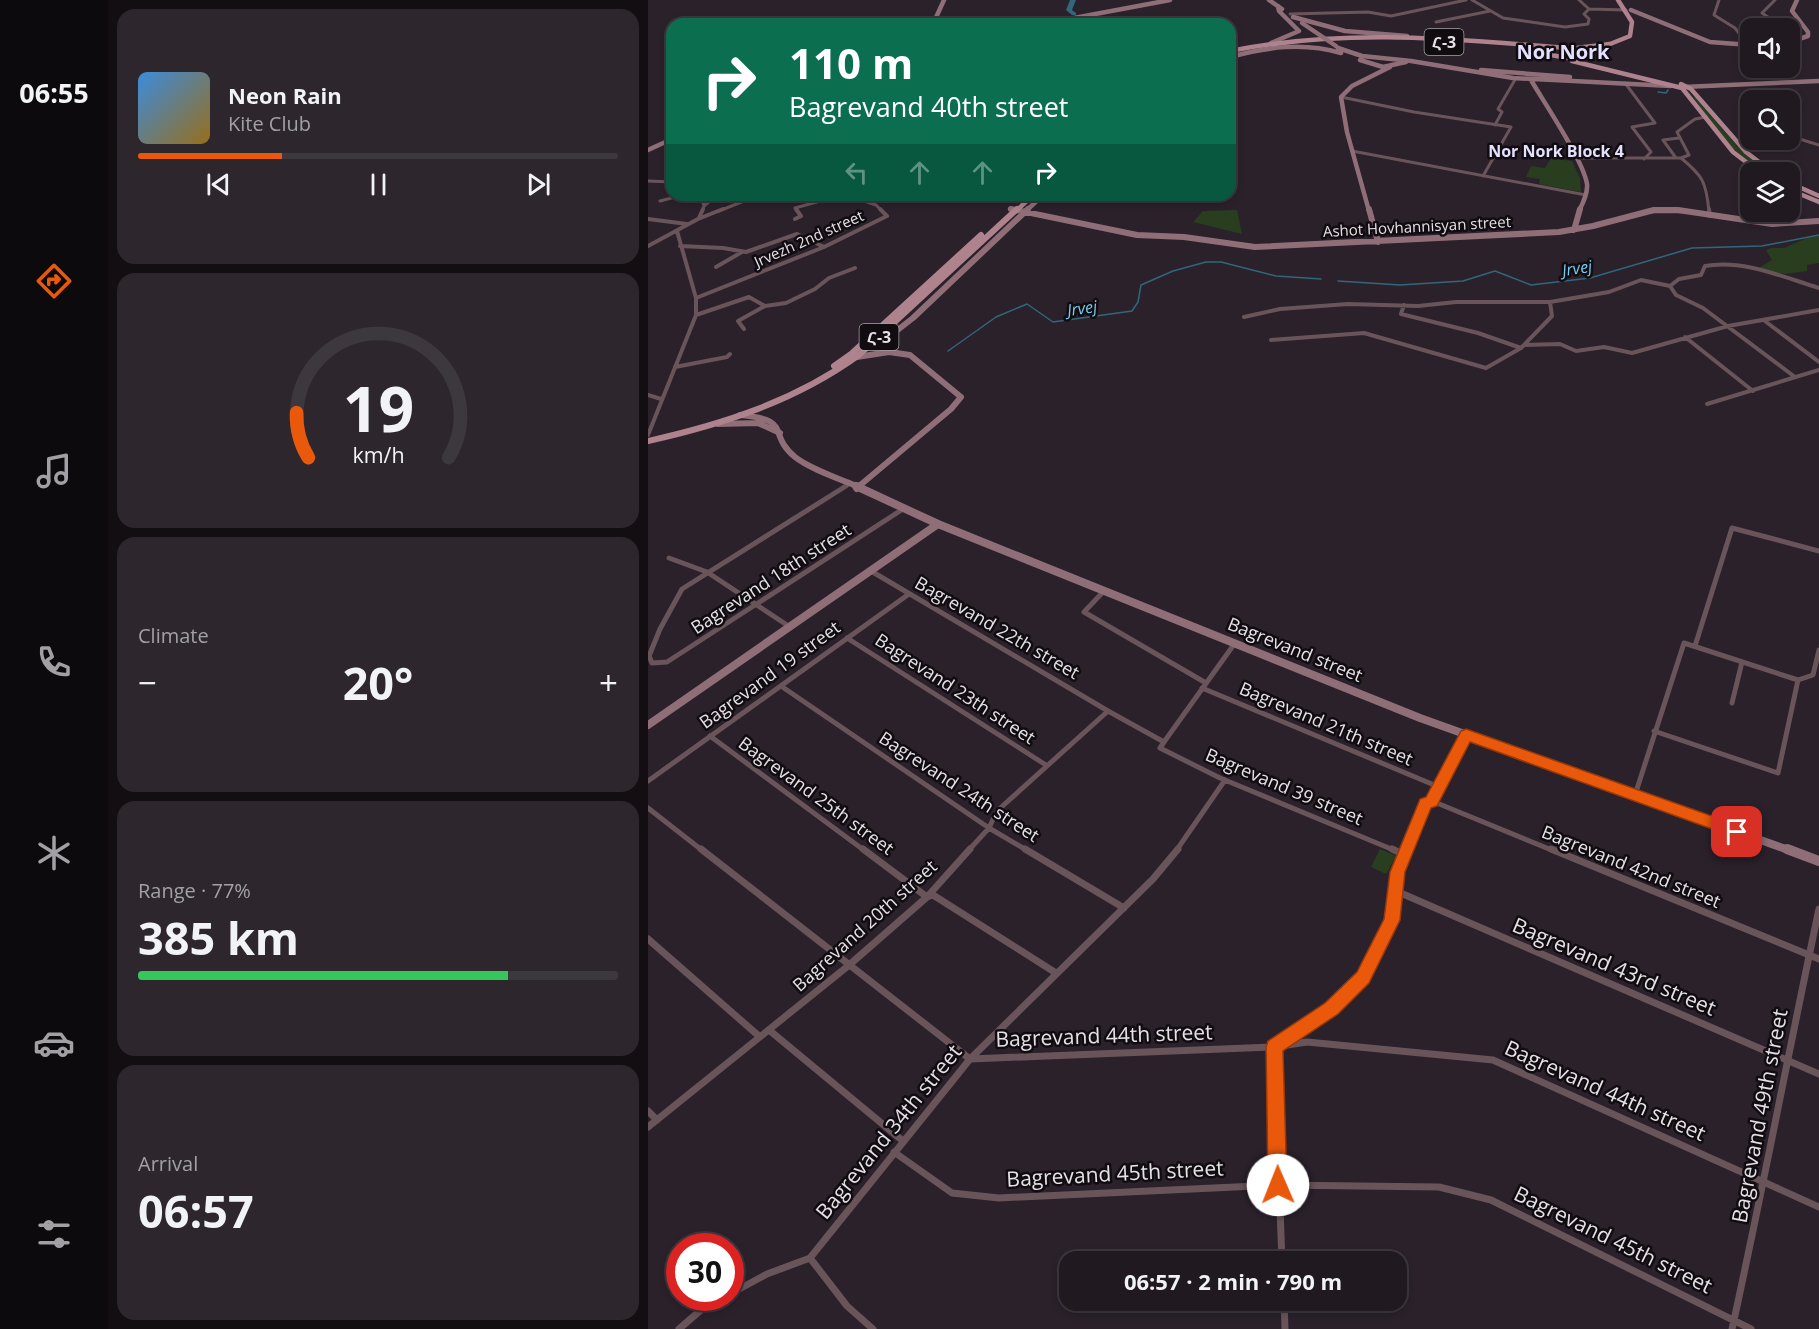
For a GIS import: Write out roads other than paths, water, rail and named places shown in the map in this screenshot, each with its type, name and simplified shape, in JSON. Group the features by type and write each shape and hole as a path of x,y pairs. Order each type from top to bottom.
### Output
{"main road":[{"path":"1618,0 1638,25"},
{"path":"1624,0 1634,27 1630,36 1611,44 1554,47 1546,49 1546,52 1550,55 1684,90 1733,152 1746,162"},
{"path":"1560,57 1574,58 1592,48 1625,42 1637,34"},
{"name":"Հ-3","path":"1236,52 1271,43 1329,36 1407,36 1554,47"},
{"name":"Հ-3","path":"1236,53 1264,46 1313,40 1360,38 1508,47 1550,55"},
{"path":"1569,48 1594,63 1688,87 1746,152 1759,162"},
{"path":"1800,187 1819,196"},
{"path":"1800,194 1819,202"},
{"name":"Հ-3","path":"648,438 736,414 790,391 858,356 921,300 1021,201"},
{"name":"Հ-3","path":"648,438 716,424 785,400 834,369 1025,201"},
{"path":"858,356 886,339"}],"street":[{"path":"936,18 944,0"},
{"path":"1074,18 1170,0"},
{"path":"1269,0 1345,54"},
{"path":"1292,16 1368,12 1391,16 1466,0"},
{"path":"1472,0 1503,18 1569,27 1587,24 1589,19 1584,14 1589,9"},
{"path":"1579,0 1589,9 1628,10 1710,42 1740,44"},
{"path":"1719,0 1714,15 1735,28 1740,34"},
{"path":"1769,18 1762,13 1775,0"},
{"path":"1797,0 1792,11 1797,18"},
{"path":"1271,43 1299,31 1298,27 1279,11 1278,6"},
{"path":"1436,22 1490,11"},
{"path":"1292,16 1345,31 1407,36"},
{"path":"1800,22 1808,32 1805,38 1800,40"},
{"path":"1250,52 1264,46"},
{"path":"1236,53 1305,46 1345,54 1375,65 1393,66 1417,63"},
{"path":"1337,47 1357,55 1380,59 1531,80 1622,83 1655,123 1632,127 1651,152 1644,159"},
{"path":"1376,74 1375,61 1380,59"},
{"path":"1388,59 1395,62 1393,66"},
{"path":"1341,97 1352,86 1393,66"},
{"path":"1470,71 1503,70 1678,87 1819,81"},
{"path":"1495,124 1502,112 1498,109 1516,78"},
{"path":"1531,80 1576,158 1587,184 1586,195 1574,224 1574,230"},
{"path":"1341,97 1414,112 1511,127 1483,176"},
{"path":"1341,97 1352,151 1378,242"},
{"path":"1576,158 1681,158 1689,155 1678,138 1677,132 1695,119 1706,117"},
{"path":"1676,158 1663,140 1678,138"},
{"path":"1800,139 1819,145"},
{"path":"648,150 666,143"},
{"path":"1352,151 1586,195"},
{"path":"1681,158 1701,175 1707,190 1710,216"},
{"path":"648,181 666,182"},
{"path":"660,201 666,199"},
{"path":"702,201 704,206"},
{"path":"698,219 704,206 710,201"},
{"path":"648,246 687,224 744,201"},
{"path":"795,219 801,216 795,208 827,201"},
{"name":"Jrvezh 2nd street","path":"696,298 824,247 887,216 876,205 864,201"},
{"path":"886,339 913,318 1037,201"},
{"name":"Ashot Hovhannisyan street","path":"1013,210 1137,235 1184,237 1255,247 1574,230 1654,210 1772,224 1819,220"},
{"path":"648,219 687,224"},
{"path":"648,438 661,399 696,315 696,298 677,231"},
{"path":"716,267 742,252 797,234 824,247"},
{"path":"680,246 723,248 742,252"},
{"path":"1670,286 1679,279 1701,275 1706,266 1716,263 1772,273 1819,288"},
{"path":"744,329 738,321 765,306 786,303 815,289 829,278 855,268"},
{"path":"1244,317 1280,309 1348,304 1550,302 1609,292 1641,280 1670,286 1676,295 1703,308 1795,377"},
{"path":"696,315 749,297 765,306"},
{"path":"901,326 921,300"},
{"path":"1271,340 1364,333 1425,349 1479,368 1486,368 1522,347 1552,316 1550,302"},
{"path":"1404,305 1401,314 1478,333 1522,347 1560,345 1576,351 1604,347 1632,353 1728,326 1819,310"},
{"path":"1765,321 1819,362"},
{"path":"1685,337 1753,391"},
{"path":"857,488 951,410 961,397 910,355 889,352 858,356"},
{"path":"675,367 727,357 730,354"},
{"path":"1707,404 1819,370"},
{"path":"648,395 661,399"},
{"name":"Bagrevand street","path":"736,414 775,421 788,451 796,458 938,524 1466,735 1819,861"},
{"path":"716,424 723,419"},
{"path":"716,424 767,424 780,433"},
{"path":"707,572 849,484"},
{"name":"Bagrevand 18th street","path":"707,572 682,589 660,629 649,656 652,663 667,662 903,509"},
{"path":"648,725 938,524"},
{"path":"1695,646 1732,528 1819,551"},
{"path":"669,558 707,572 790,627"},
{"name":"Bagrevand 22th street","path":"872,571 1108,711"},
{"name":"Bagrevand 21th street","path":"1104,591 1084,612 1204,685 1438,787"},
{"name":"Bagrevand 19 street","path":"648,781 909,594"},
{"name":"Bagrevand 23th street","path":"848,638 1046,765"},
{"path":"1108,711 1164,742 1235,643"},
{"path":"1635,795 1684,643 1798,680 1813,675 1819,650"},
{"path":"1732,703 1743,662"},
{"path":"1654,731 1778,773 1798,680"},
{"name":"Bagrevand 24th street","path":"781,686 989,828 1124,908"},
{"name":"Bagrevand 20th street","path":"648,1127 848,966 927,897 989,828 997,811 1108,711"},
{"path":"1281,1251 1274,1047 1332,1009 1363,977 1392,920 1403,854 1425,804 1432,801 1466,735"},
{"name":"Bagrevand 25th street","path":"710,736 927,897 933,895 1056,974"},
{"name":"Bagrevand 39 street","path":"1164,742 1160,748 1225,780 1403,854"},
{"name":"Bagrevand 34th street","path":"810,1258 970,1059 1154,879 1178,849 1225,780"},
{"name":"Bagrevand 42nd street","path":"1432,801 1819,959"},
{"path":"648,808 970,1059"},
{"name":"Bagrevand 43rd street","path":"1396,891 1819,1074"},
{"name":"Bagrevand 49th street","path":"1733,1325 1765,1182 1787,1060 1819,909"},
{"path":"648,939 760,1037"},
{"path":"769,1030 903,1141"},
{"name":"Bagrevand 44th street","path":"970,1059 1274,1047 1307,1042 1493,1060 1819,1207"},
{"path":"648,1111 657,1120"},
{"name":"Bagrevand 45th street","path":"894,1152 952,1193 999,1198 1278,1185 1439,1186 1491,1200 1733,1325 1751,1329"},
{"path":"744,1286 767,1274 810,1258 847,1306 873,1329"},
{"path":"679,1329 700,1311"},
{"path":"1284,1311 1285,1329"}],"waterway":[{"path":"1073,0 1069,10 1074,14"},
{"path":"1658,92 1666,93 1668,90"},
{"name":"Jrvej","path":"1338,281 1400,285 1463,281 1495,271 1531,285 1590,278 1692,248 1762,246 1819,235"},
{"name":"Jrvej","path":"948,351 996,317 1027,304 1053,322 1132,311 1138,302 1141,285 1173,271 1206,262 1221,262 1276,276 1321,279"}],"district":[{"name":"Nor Nork","path":"1563,52"},
{"name":"Nor Nork Block 4","path":"1556,151"}]}
